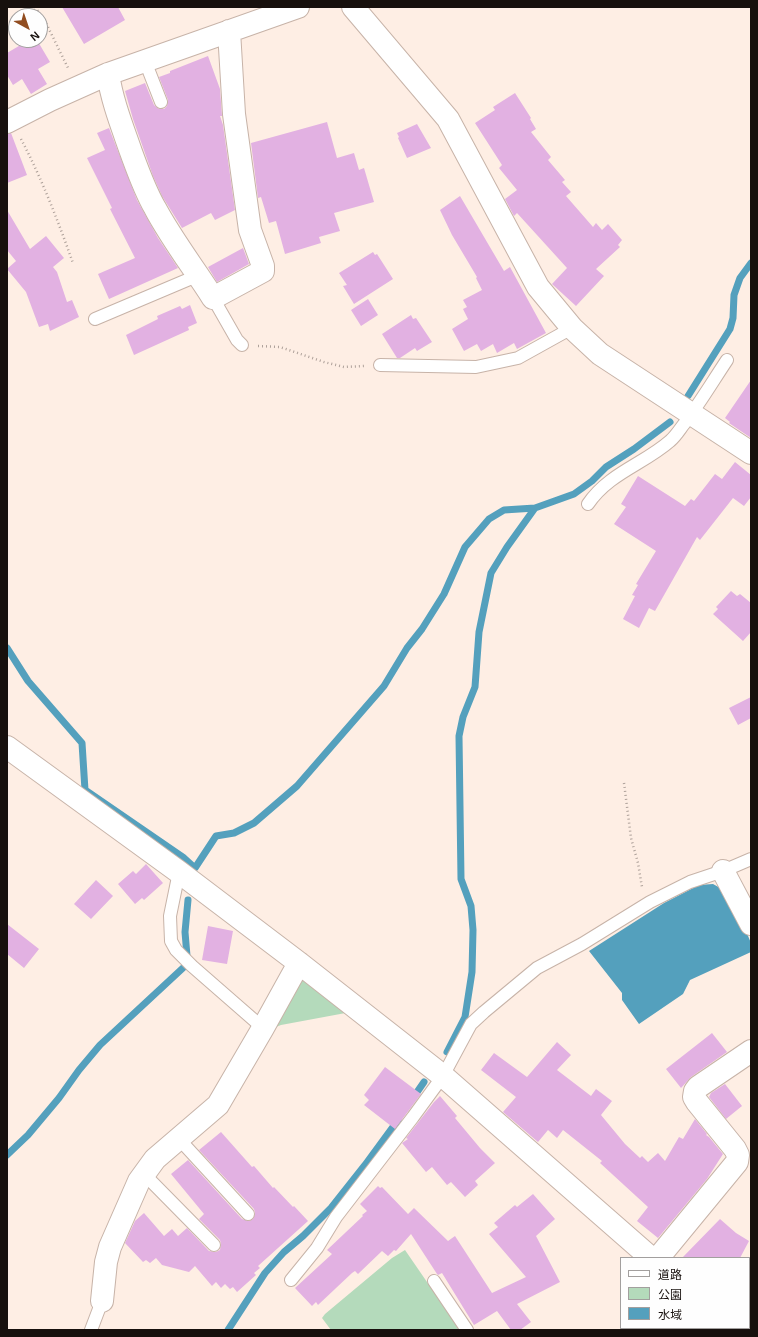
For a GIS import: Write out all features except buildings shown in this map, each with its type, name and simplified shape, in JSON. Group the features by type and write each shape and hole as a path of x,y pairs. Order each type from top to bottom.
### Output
{"street":[{"path":"9,120 108,74 298,7"},
{"path":"353,7 448,119 538,287 572,328 600,354 751,453"},
{"path":"108,74 111,93 121,125 144,185 172,238 199,275 213,298 263,271 263,266 250,230 234,114 229,31"},
{"path":"7,747 179,872 443,1076 650,1257"},
{"path":"723,871 751,924"},
{"path":"102,1301 106,1262 110,1248 139,1181 155,1159 218,1106 264,1028 298,963"},
{"path":"659,1257 737,1162 738,1155 735,1149 697,1102 694,1097 695,1091 708,1080 751,1051"}],"lane":[{"path":"145,60 161,102"},
{"path":"95,319 199,275"},
{"path":"213,298 237,340 242,345"},
{"path":"380,365 476,367 518,358 572,328"},
{"path":"588,504 593,496 605,485 629,467 671,440 691,415 727,360"},
{"path":"291,1280 317,1248 336,1217 384,1156 443,1076 471,1024 484,1012 537,968 582,944 646,904 690,882 723,871 751,859"},
{"path":"179,872 170,916 170,941 176,950 192,966 264,1028"},
{"path":"180,1139 248,1214"},
{"path":"144,1174 214,1245"},
{"path":"434,1281 467,1330"},
{"path":"91,1330 102,1301"}],"path":[{"path":"35,7 49,29 78,87"},
{"path":"9,120 30,155 73,263"},
{"path":"242,345 280,347 344,367 380,365"},
{"path":"624,783 631,838 638,863 646,904"}],"green space":[{"path":"303,976 351,1012 281,1025 271,1029"},
{"path":"405,1250 460,1330 331,1330 322,1318 325,1314 392,1258"}],"water":[{"path":"713,884 722,889 743,924 751,943 751,952 690,980 683,994 639,1024 622,1000 622,993 589,951 664,903 699,885"}],"waterway":[{"path":"688,396 730,329 733,318 734,295 740,278 751,263"},
{"path":"447,1052 465,1017 472,972 473,930 471,906 461,879 459,736 463,717 475,687 479,632 491,573 507,547 535,508 574,494 592,481 606,467 634,449 670,422"},
{"path":"7,648 28,681 82,743 85,790 184,858 195,868 216,836 234,833 254,823 297,786 384,686 407,648 422,629 444,594 465,547 489,519 504,510 535,508"},
{"path":"187,956 185,932 188,900"},
{"path":"7,1155 28,1135 100,1045 184,967"},
{"path":"413,1098 424,1082"},
{"path":"228,1330 265,1273 284,1252 303,1236 331,1208 398,1120"}]}
